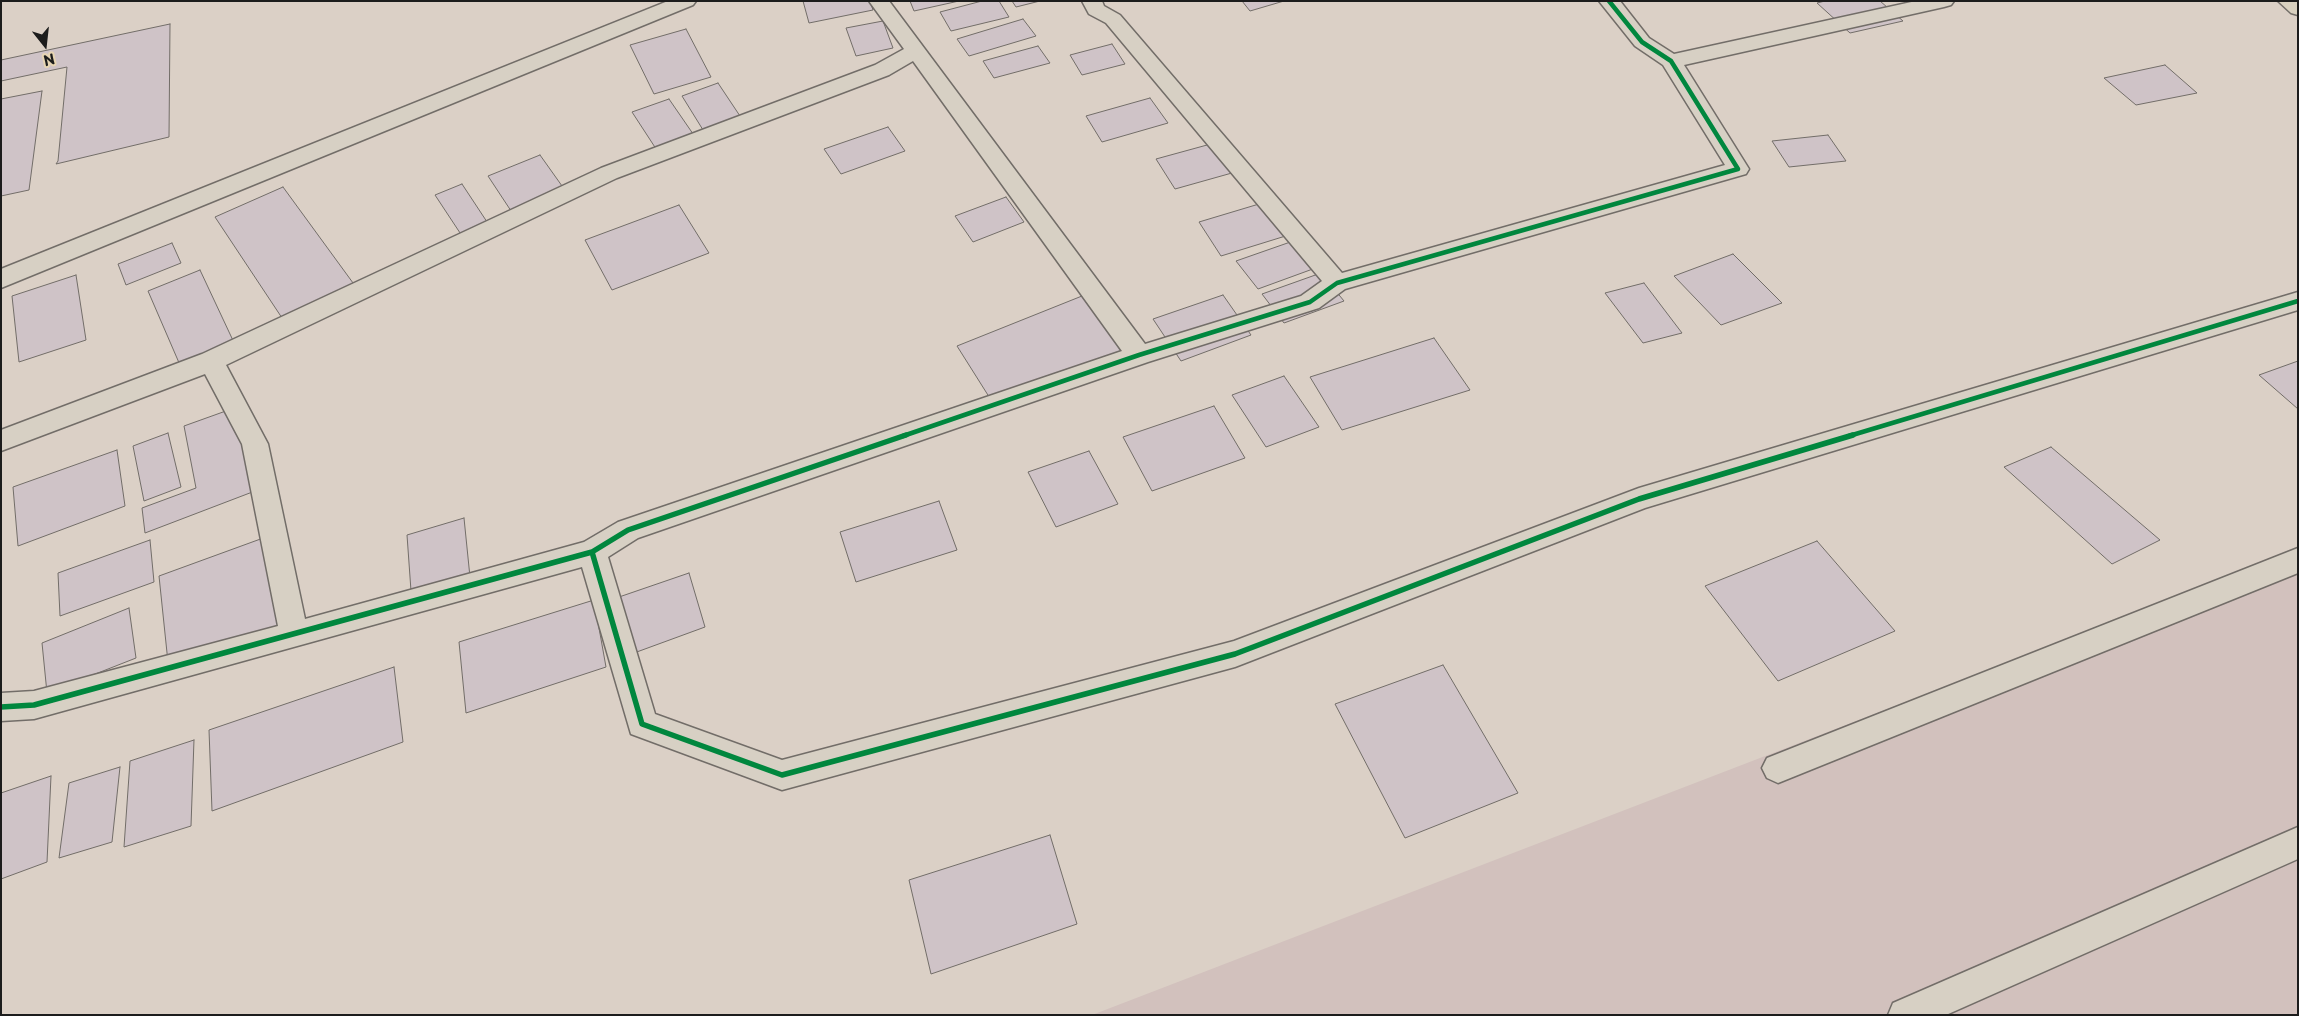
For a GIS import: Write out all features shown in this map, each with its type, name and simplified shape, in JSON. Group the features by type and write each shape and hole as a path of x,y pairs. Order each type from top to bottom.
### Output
{"main road":[{"path":"2288,1 2298,9"}],"street":[{"path":"1,279 686,1"},
{"path":"879,1 1139,355"},
{"path":"1092,1 1096,10 1113,19 1337,283"},
{"path":"1,707 34,705 294,636 592,552 628,530 1139,355 1310,302 1337,283 1738,169 1671,61 1642,42 1609,1"},
{"path":"1671,61 1944,1"},
{"path":"1,441 211,361 609,173 882,70 916,51"},
{"path":"592,552 642,724 782,775 1235,654 1639,499 2298,301"},
{"path":"211,361 256,444 294,636"},
{"path":"1778,768 2298,560"},
{"path":"1905,1015 2298,843"}],"shaded area":[{"path":"2298,551 2298,1015 1092,1015"}],"building":[{"path":"803,1 870,1 873,10 809,23"},
{"path":"910,1 959,1 914,11"},
{"path":"982,1 999,1 1009,17 951,31 940,12"},
{"path":"1012,1 1040,1 1016,7"},
{"path":"1242,1 1284,1 1250,11"},
{"path":"1825,1 1880,1 1903,21 1850,33 1817,3"},
{"path":"1023,19 1036,36 969,56 957,39"},
{"path":"883,21 893,48 856,56 846,28"},
{"path":"170,24 169,137 56,164 58,161 67,67 1,81 1,60"},
{"path":"686,29 711,77 654,94 630,45"},
{"path":"1112,44 1125,64 1082,75 1070,55"},
{"path":"1038,46 1050,63 994,78 983,61"},
{"path":"2165,65 2197,93 2136,105 2104,78"},
{"path":"718,83 746,125 708,138 682,96"},
{"path":"42,91 29,190 1,196 1,99"},
{"path":"1150,98 1168,123 1102,142 1086,116"},
{"path":"669,99 700,144 662,158 632,112"},
{"path":"888,127 905,151 841,174 824,149"},
{"path":"1828,135 1846,161 1789,167 1772,141"},
{"path":"1218,142 1239,171 1175,189 1156,159"},
{"path":"540,155 572,200 519,223 488,176"},
{"path":"462,184 495,234 468,245 435,195"},
{"path":"283,187 364,298 292,333 215,217"},
{"path":"1006,197 1024,222 973,242 955,216"},
{"path":"1269,201 1292,234 1221,256 1199,222"},
{"path":"679,205 709,253 612,290 585,240"},
{"path":"1299,239 1321,266 1258,289 1236,261"},
{"path":"172,243 181,263 126,285 118,264"},
{"path":"1733,254 1782,303 1721,325 1674,276"},
{"path":"200,270 237,349 183,372 148,291"},
{"path":"1321,273 1344,301 1284,323 1262,294"},
{"path":"76,275 86,340 19,362 12,296"},
{"path":"1644,283 1682,333 1643,343 1605,293"},
{"path":"1087,294 1132,355 998,411 957,346"},
{"path":"1223,295 1251,335 1181,361 1153,319"},
{"path":"1434,338 1470,390 1342,430 1310,377"},
{"path":"2298,361 2298,409 2259,375"},
{"path":"1284,376 1319,427 1266,447 1232,395"},
{"path":"1214,406 1245,458 1152,491 1123,437"},
{"path":"237,407 255,491 145,533 142,508 196,488 184,426"},
{"path":"168,433 181,487 144,501 133,446"},
{"path":"2051,447 2160,540 2112,564 2004,467"},
{"path":"117,450 125,506 18,546 13,487"},
{"path":"1089,451 1118,504 1056,527 1028,472"},
{"path":"939,501 957,550 856,582 840,532"},
{"path":"464,518 471,587 412,605 407,535"},
{"path":"266,537 281,630 169,672 159,576"},
{"path":"150,540 154,582 60,616 58,573"},
{"path":"1817,541 1895,631 1778,681 1705,586"},
{"path":"689,573 705,627 634,653 619,597"},
{"path":"594,600 606,667 466,713 459,642"},
{"path":"129,608 136,658 47,693 42,643"},
{"path":"1443,665 1518,793 1405,838 1335,704"},
{"path":"394,667 403,742 212,811 209,730"},
{"path":"194,740 191,826 124,847 130,761"},
{"path":"120,767 112,842 59,858 69,783"},
{"path":"51,776 47,862 1,879 1,793"},
{"path":"1050,835 1077,924 931,974 909,880"}],"cycle path":[{"path":"1,707 34,705 592,552 628,530 1139,355 1310,302 1337,283 1738,169 1671,61 1642,42 1609,1"},
{"path":"592,552 642,724 782,775 1235,654 1639,499 2298,301"}]}
